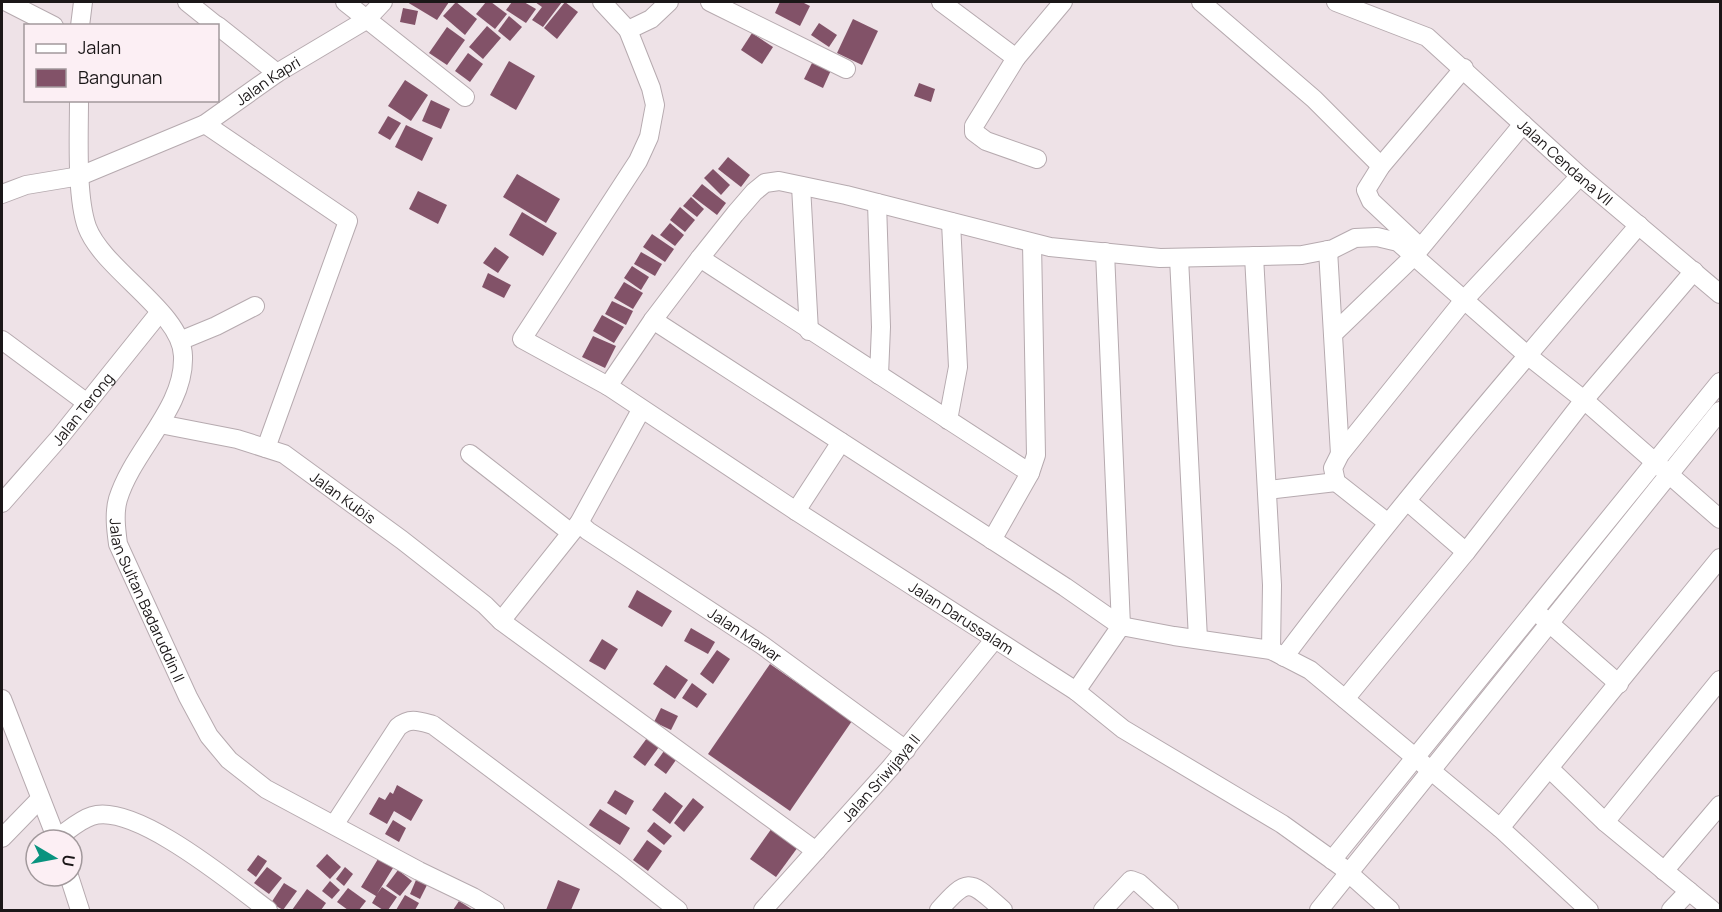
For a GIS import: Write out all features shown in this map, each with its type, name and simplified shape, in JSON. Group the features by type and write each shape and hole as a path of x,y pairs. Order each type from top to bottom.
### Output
{"street":[{"path":"7,2 50,24"},
{"path":"80,24 83,2"},
{"path":"187,2 214,24"},
{"path":"345,2 465,97"},
{"name":"Jalan Kapri","path":"2,194 26,185 80,176 206,124 277,73 366,20 383,2"},
{"path":"602,2 628,30 651,19 669,2"},
{"path":"710,2 846,69"},
{"path":"941,2 1016,58"},
{"path":"1037,159 986,141 974,132 974,126 1016,58 1063,2"},
{"path":"1201,2 1314,99 1381,166"},
{"name":"Jalan Cendana VII","path":"1336,2 1427,37 1464,68 1580,176 1720,294"},
{"path":"219,28 277,73"},
{"name":"Jalan Darussalam","path":"628,30 651,88 655,105 649,137 638,161 522,339 608,387 796,512 1076,691 1123,729 1282,824 1332,860 1390,910"},
{"path":"1464,68 1381,166 1366,190 1371,201 1464,300 1656,461 1720,519"},
{"path":"79,102 80,176 87,227 96,244 160,312 182,340 255,306"},
{"path":"206,124 348,221 266,448"},
{"path":"1333,334 1417,252 1523,124"},
{"path":"1388,523 1336,482 1333,468 1340,454 1464,300 1580,176"},
{"path":"608,387 653,320 700,258 765,183 779,181 877,203 1050,247 1160,258 1302,255 1328,250 1355,238 1377,237 1398,242 1417,252"},
{"path":"801,186 809,331"},
{"path":"877,203 881,327 879,375"},
{"path":"948,420 958,367 951,222"},
{"path":"1277,654 1639,225"},
{"path":"992,540 1030,473 1036,455 1032,243"},
{"path":"1328,250 1340,454"},
{"path":"1076,691 1121,626 1105,252"},
{"path":"1254,256 1277,654"},
{"path":"700,258 1030,473"},
{"path":"1179,258 1198,639"},
{"path":"1345,699 1466,552 1584,400 1694,271"},
{"name":"Jalan Terong","path":"2,503 59,438 160,312"},
{"path":"653,320 1121,626 1277,654 1310,670 1500,828 1589,910"},
{"path":"2,340 87,403"},
{"name":"Jalan Sultan Badaruddin II","path":"182,340 182,374 177,390 160,424 129,472 117,500 115,524 118,544 160,638 209,736 229,760 266,789 495,910"},
{"path":"1332,860 1720,382"},
{"path":"501,621 574,527 641,410"},
{"path":"1319,910 1720,411"},
{"name":"Jalan Kubis","path":"160,424 237,439 284,454 402,540 485,605 501,621 816,851"},
{"path":"796,512 841,442"},
{"name":"Jalan Mawar","path":"470,454 574,527 588,531 762,645 906,750"},
{"path":"1268,490 1336,482"},
{"path":"1407,501 1466,552"},
{"path":"1500,828 1720,558"},
{"path":"1535,610 1619,684"},
{"name":"Jalan Sriwijaya II","path":"763,910 906,750 994,640"},
{"path":"1605,822 1720,680"},
{"path":"2,699 52,828"},
{"path":"334,825 398,727 415,719 433,725 678,910"},
{"path":"1550,769 1605,822 1712,910"},
{"path":"2,838 40,800"},
{"path":"1664,871 1718,812"},
{"path":"72,828 93,815 110,815 143,825 181,847 268,910"},
{"path":"1103,910 1131,880 1138,883 1169,910"},
{"path":"939,910 960,888 966,885 975,888 1003,910"},
{"path":"73,888 80,910"},
{"path":"1671,910 1689,891"}],"building":[{"path":"407,2 449,2 437,20"},
{"path":"456,2 477,19 465,35 443,16"},
{"path":"486,2 491,2 507,14 495,29 476,14"},
{"path":"512,2 524,2 536,9 526,23 506,10"},
{"path":"535,2 562,2 543,27 532,20 542,7"},
{"path":"565,2 578,12 557,39 544,28"},
{"path":"780,2 802,2 810,6 800,26 775,13"},
{"path":"403,8 418,11 415,25 400,22"},
{"path":"509,16 522,27 510,41 498,31"},
{"path":"853,19 878,31 862,65 837,53"},
{"path":"819,23 837,35 829,47 811,35"},
{"path":"487,26 501,38 483,59 469,47"},
{"path":"447,27 465,40 447,65 429,53"},
{"path":"752,33 773,47 762,64 741,50"},
{"path":"468,53 483,64 470,82 455,71"},
{"path":"814,59 832,68 823,88 804,79"},
{"path":"509,61 535,76 516,110 490,95"},
{"path":"405,80 428,95 411,121 388,106"},
{"path":"919,83 935,89 931,102 914,96"},
{"path":"431,100 450,109 441,129 422,121"},
{"path":"388,116 401,123 390,140 378,133"},
{"path":"406,125 433,138 422,161 395,147"},
{"path":"728,157 750,175 741,187 718,169"},
{"path":"713,169 730,185 721,195 704,178"},
{"path":"517,174 560,199 546,223 503,197"},
{"path":"702,184 726,203 717,215 692,196"},
{"path":"418,191 447,205 438,224 409,209"},
{"path":"691,197 704,209 697,217 683,206"},
{"path":"680,207 695,220 685,232 670,220"},
{"path":"522,212 557,233 543,256 509,235"},
{"path":"670,223 684,235 675,246 660,235"},
{"path":"652,234 674,249 665,262 643,247"},
{"path":"495,247 509,257 498,273 483,263"},
{"path":"641,252 662,264 655,276 634,264"},
{"path":"632,266 649,277 641,290 624,278"},
{"path":"488,273 511,285 504,298 482,287"},
{"path":"624,282 643,293 633,309 614,298"},
{"path":"612,301 633,311 626,325 605,314"},
{"path":"602,315 624,327 614,343 593,331"},
{"path":"593,336 616,346 605,368 582,357"},
{"path":"637,590 672,611 662,627 628,607"},
{"path":"691,628 715,642 708,654 684,641"},
{"path":"602,639 618,649 605,670 589,661"},
{"path":"717,650 730,659 713,684 700,674"},
{"path":"770,664 852,721 790,811 708,754"},
{"path":"666,665 688,680 675,699 653,684"},
{"path":"692,683 707,694 697,708 682,698"},
{"path":"661,708 678,716 671,730 654,722"},
{"path":"647,738 659,747 645,766 633,757"},
{"path":"664,751 676,760 666,774 654,765"},
{"path":"397,785 423,800 411,821 394,811 387,824 369,814 379,797 385,800 390,792 393,794"},
{"path":"615,790 634,801 626,815 607,803"},
{"path":"665,792 683,806 670,824 652,810"},
{"path":"693,798 704,807 684,832 674,823"},
{"path":"600,809 630,828 620,845 589,825"},
{"path":"393,820 406,828 399,842 385,834"},
{"path":"654,822 672,836 664,845 647,831"},
{"path":"772,828 798,847 776,877 750,859"},
{"path":"647,840 662,851 648,871 633,860"},
{"path":"327,854 341,867 330,879 316,866"},
{"path":"258,855 267,861 256,877 247,870"},
{"path":"378,859 393,868 377,894 382,887 397,897 388,910 383,910 372,903 376,896 361,887"},
{"path":"267,867 282,878 269,894 254,883"},
{"path":"345,867 353,874 344,886 336,879"},
{"path":"398,870 412,881 400,896 386,886"},
{"path":"416,880 427,885 420,899 410,894"},
{"path":"558,880 580,889 571,910 546,910"},
{"path":"330,881 340,890 332,899 322,891"},
{"path":"284,883 297,891 283,910 271,903"},
{"path":"348,888 366,901 359,910 348,910 337,902"},
{"path":"307,889 326,903 321,910 292,910"},
{"path":"405,895 419,903 415,910 396,910"},
{"path":"459,901 473,910 453,910"}]}
